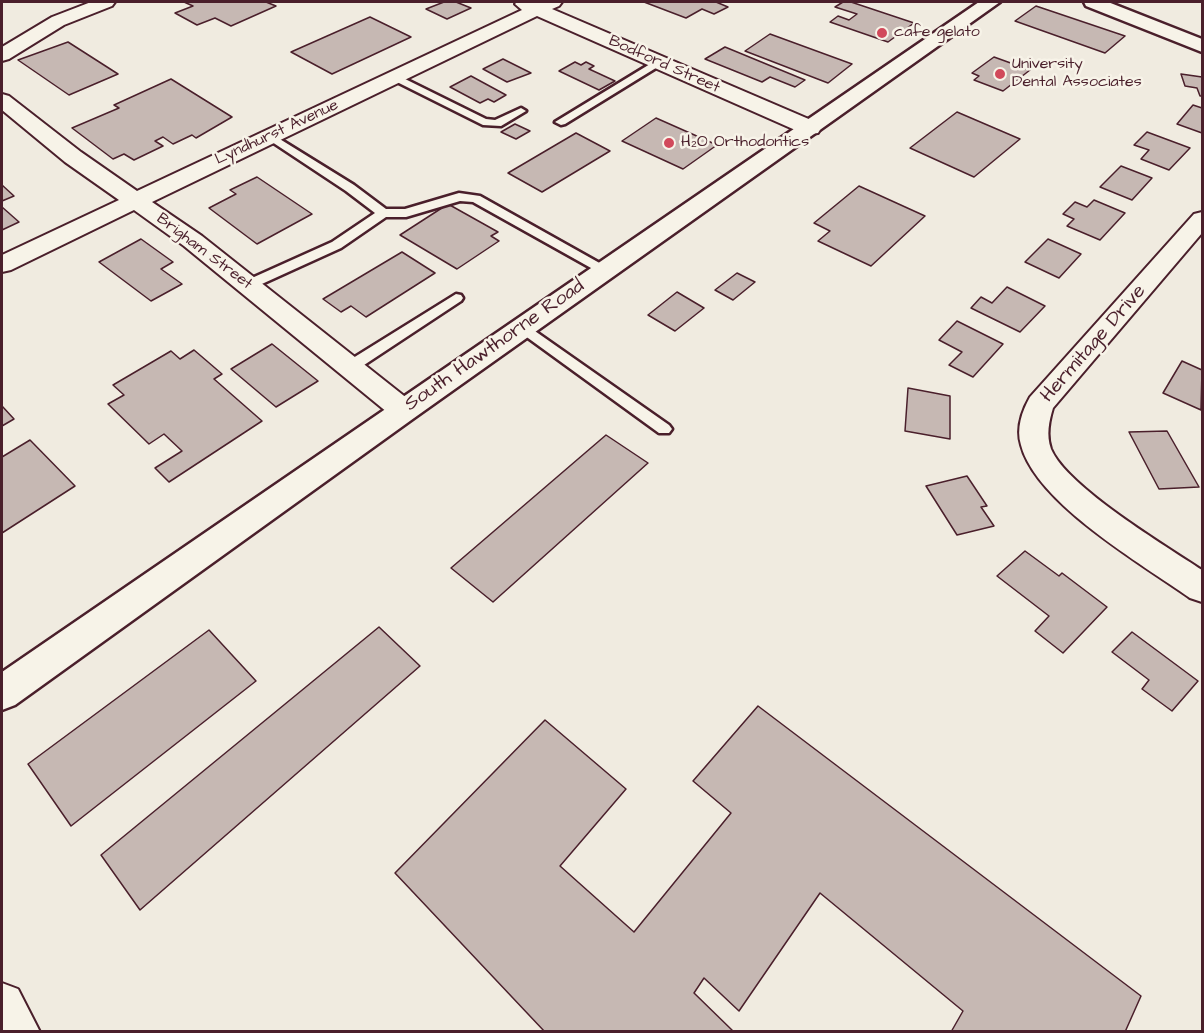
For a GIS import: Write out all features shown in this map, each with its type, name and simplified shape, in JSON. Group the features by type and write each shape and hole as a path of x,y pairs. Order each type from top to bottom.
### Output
{"main road":[{"name":"South Hawthorne Road","path":"2,693 403,410 991,2"},
{"path":"1092,2 1203,46"}],"street":[{"path":"2,55 58,21 106,2"},
{"name":"Bodford Street","path":"536,4 659,63 810,128"},
{"name":"Lyndhurst Avenue","path":"2,264 395,77 536,4"},
{"name":"Brigham Street","path":"2,100 73,157 193,241 403,410"},
{"name":"Hermitage Drive","path":"1203,219 1041,404 1032,428 1036,450 1050,474 1073,496 1203,588"},
{"path":"2,1005 18,1032"}],"lane":[{"path":"561,122 659,63"},
{"path":"395,77 483,122 497,124 521,111"},
{"path":"270,136 350,188 383,213 406,213 459,197 476,199 605,270"},
{"path":"248,285 323,251 371,224 383,213"},
{"path":"350,367 456,298"},
{"path":"522,327 664,429"}],"building":[{"path":"184,2 266,2 276,6 231,26 215,18 197,25 175,13 193,6"},
{"path":"444,2 456,2 471,8 447,19 426,9"},
{"path":"644,2 716,2 728,7 714,14 702,9 686,18"},
{"path":"843,2 851,2 914,23 888,42 830,22 838,16 849,20 857,14 835,7"},
{"path":"1036,6 1125,36 1105,53 1015,21"},
{"path":"370,17 411,37 332,74 291,52"},
{"path":"770,34 852,64 828,83 745,51"},
{"path":"68,42 118,74 69,95 18,60"},
{"path":"725,47 805,80 795,87 770,77 762,82 705,59"},
{"name":"University Dental Associates","path":"994,57 1030,70 1003,91 974,80 979,76 972,73"},
{"path":"503,59 531,73 507,82 483,69"},
{"path":"575,62 581,65 586,62 594,66 589,69 615,81 599,90 559,71"},
{"path":"1181,74 1202,77 1202,96 1197,88 1185,86"},
{"path":"471,76 506,95 494,102 488,99 480,103 450,87"},
{"path":"171,79 232,117 196,138 192,135 173,144 163,137 155,141 163,146 134,160 124,154 113,159 72,128 119,108 114,105"},
{"path":"1193,105 1202,108 1202,133 1177,124"},
{"path":"957,112 1020,139 974,177 910,148"},
{"name":"H₂O Orthodontics","path":"656,118 717,145 683,169 622,141"},
{"path":"515,124 530,131 516,139 501,132"},
{"path":"1147,132 1190,148 1169,170 1141,159 1149,150 1134,145"},
{"path":"576,133 610,151 542,192 508,173"},
{"path":"1121,166 1152,178 1132,200 1100,187"},
{"path":"257,177 312,214 257,244 209,208 236,194 230,190"},
{"path":"2,185 14,196 2,201"},
{"path":"859,186 925,216 871,266 818,241 830,231 814,223"},
{"path":"1094,200 1125,213 1100,240 1067,226 1074,219 1063,214 1075,202 1087,207"},
{"path":"448,204 498,232 491,236 499,241 457,269 400,235"},
{"path":"2,207 19,222 2,230"},
{"path":"141,239 173,262 161,269 182,284 151,301 99,262"},
{"path":"1048,239 1081,254 1059,278 1025,262"},
{"path":"402,252 435,273 366,317 351,306 341,312 323,299"},
{"path":"737,273 755,282 733,300 715,290"},
{"path":"1007,287 1045,306 1020,332 971,308 981,297 992,303"},
{"path":"677,292 704,308 675,331 648,315"},
{"path":"957,321 1003,344 973,377 949,365 962,352 939,340"},
{"path":"272,344 318,381 276,407 231,369"},
{"path":"194,350 222,374 214,379 262,421 169,482 155,468 182,451 164,434 149,444 108,404 124,395 113,385 171,351 180,359"},
{"path":"1182,361 1202,370 1201,410 1163,393"},
{"path":"908,388 950,396 950,439 905,431"},
{"path":"2,406 14,419 2,426"},
{"path":"1167,431 1199,487 1159,489 1129,432"},
{"path":"606,435 648,463 493,602 451,568"},
{"path":"30,440 75,486 2,533 2,457"},
{"path":"967,476 987,506 981,507 994,526 957,535 926,486"},
{"path":"1025,551 1059,576 1062,573 1107,607 1063,653 1035,631 1049,616 997,576"},
{"path":"379,627 420,666 140,910 101,855"},
{"path":"209,630 256,681 71,826 28,764"},
{"path":"1132,632 1198,681 1172,711 1142,689 1149,680 1112,652"},
{"path":"758,706 1141,996 1125,1032 951,1032 963,1011 820,893 739,1011 704,978 694,993 734,1032 545,1032 395,873 545,720 626,789 560,866 634,932 731,813 693,781"}],"place":[{"name":"cafe gelato","path":"882,33"},
{"name":"University Dental Associates","path":"1000,74"},
{"name":"H₂O Orthodontics","path":"669,143"}]}
